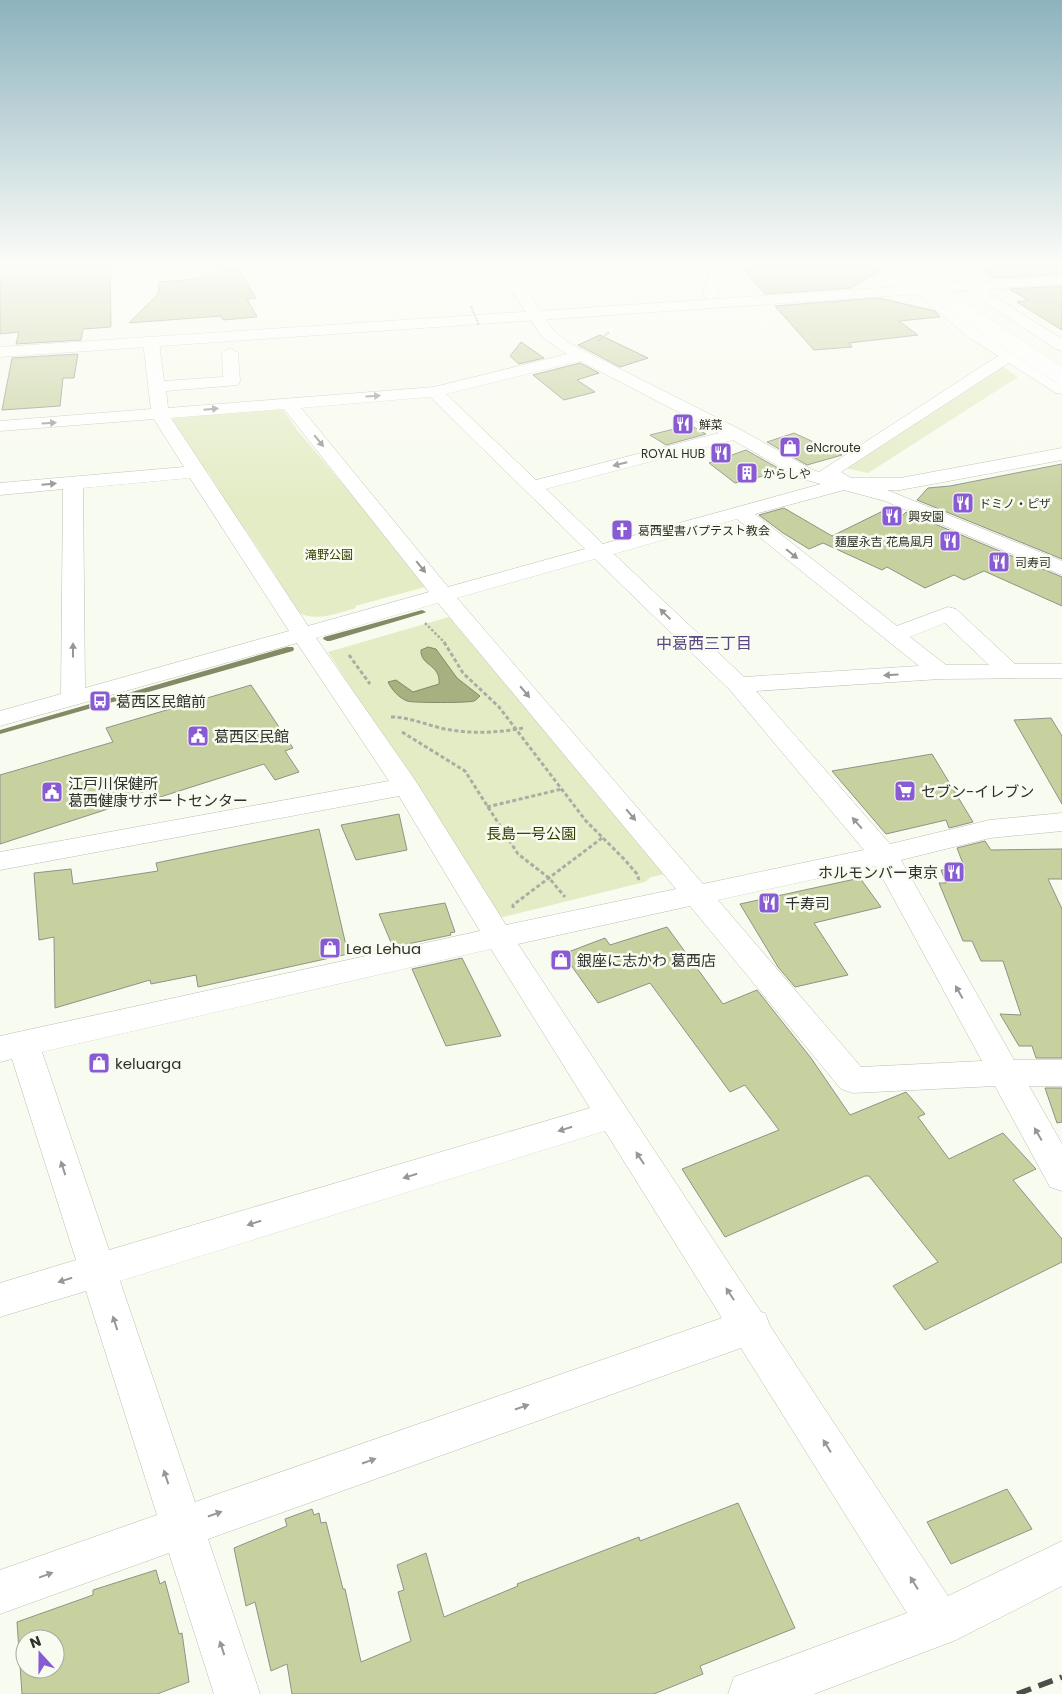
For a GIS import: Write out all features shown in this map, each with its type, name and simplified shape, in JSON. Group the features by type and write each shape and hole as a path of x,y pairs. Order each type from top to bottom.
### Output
{"street":[{"path":"0,343 16,342"},
{"path":"0,352 150,342"},
{"path":"151,342 159,401 196,472 504,936 612,1115 751,1326 940,1624"},
{"path":"557,342 580,356 735,434 806,474 892,497 1062,569"},
{"path":"990,342 1062,389"},
{"path":"1010,342 1062,377"},
{"path":"1034,342 1062,361"},
{"path":"0,426 159,401 232,380 230,353"},
{"path":"846,484 828,472 1010,355"},
{"path":"159,401 288,403 434,392 580,356"},
{"path":"434,392 534,486 738,685 884,855 1003,1073 1062,1176"},
{"path":"288,403 443,595 853,1080 1003,1073 1062,1073"},
{"path":"534,486 735,434"},
{"path":"0,719 846,484 900,484 1062,454"},
{"path":"0,489 196,472"},
{"path":"73,482 74,699"},
{"path":"741,512 940,672"},
{"path":"894,635 948,614 1009,672"},
{"path":"738,685 940,672 1062,671"},
{"path":"0,861 406,786"},
{"path":"237,1694 97,1270 11,1047 504,936 884,855 990,829 1062,822"},
{"path":"0,1300 612,1115"},
{"path":"0,1592 751,1326"},
{"path":"751,1694 940,1624 1062,1563"}],"path":[{"path":"419,618 442,639 463,673 499,707 586,821 637,874 640,882"},
{"path":"347,653 358,664 373,688"},
{"path":"391,722 388,718 402,716 447,729 516,730 550,721"},
{"path":"401,732 465,770 518,854 549,878 566,898"},
{"path":"487,807 562,789"},
{"path":"504,936 513,905 602,838"}],"green space":[{"path":"1001,365 1018,377 868,473 841,467"},
{"name":"滝野公園","path":"275,407 283,410 298,431 429,586 326,616 307,616 291,606 280,589 276,576 246,530 240,527 215,492 219,490 208,472 192,465 198,458 170,420 180,415"},
{"name":"長島一号公園","path":"449,617 665,874 651,877 645,882 499,918 328,652"}],"shaded area":[{"path":"428,647 436,649 457,678 480,696 474,701 419,702 407,701 398,695 388,682 396,680 413,692 439,684 437,672 422,655 421,650"}],"building":[{"path":"16,342 48,342 16,344"},
{"path":"521,342 544,358 519,364 510,356"},
{"path":"584,342 615,342 648,358 620,367 578,345"},
{"path":"807,342 857,342 849,343 852,347 814,350"},
{"path":"78,354 74,378 63,378 60,406 2,410 12,358"},
{"path":"580,363 599,373 577,380 595,392 564,400 533,375"},
{"path":"690,425 706,434 666,445 650,435"},
{"path":"794,433 842,455 807,465 767,442"},
{"path":"746,450 783,471 735,483 709,463"},
{"path":"1062,464 1062,559 917,500 928,488 950,486"},
{"path":"784,508 832,536 887,509 902,516 906,512 1062,577 1062,606 984,571 964,580 954,575 925,588 887,567 882,570 823,543 809,549 759,515"},
{"name":"葛西区民館","path":"251,685 293,748 285,751 299,772 275,780 264,764 157,798 152,789 109,803 111,808 0,844 0,775 113,742 106,728"},
{"path":"1051,718 1062,736 1062,804 1014,720"},
{"path":"932,754 973,822 949,828 946,820 886,834 832,771"},
{"path":"399,814 407,850 356,860 341,825"},
{"path":"319,829 348,954 198,987 196,975 151,984 150,980 55,1008 54,937 39,940 34,873 71,869 73,884 158,871 156,863"},
{"path":"985,841 991,850 1062,849 1062,879 1048,879 1062,909 1062,1058 1036,1058 1032,1046 1019,1046 1000,1014 1021,1015 1003,961 981,961 972,941 963,941 939,883 946,883 941,870 965,869 957,848"},
{"path":"860,878 881,907 814,923 848,975 795,987 778,967 740,904"},
{"path":"445,903 455,932 450,933 451,935 393,947 379,914"},
{"path":"667,927 723,1004 757,990 811,1058 850,1115 906,1092 925,1114 918,1117 949,1159 1003,1133 1036,1169 1013,1180 1062,1239 1062,1262 925,1330 893,1286 938,1262 869,1176 865,1176 725,1237 682,1169 779,1130 745,1085 730,1092 650,983 598,1003 563,954 605,938 610,945"},
{"path":"462,958 501,1036 446,1046 412,969"},
{"path":"1045,1088 1062,1088 1062,1122 1057,1123"},
{"path":"1007,1489 1032,1529 951,1564 927,1522"},
{"path":"738,1503 795,1628 700,1666 703,1674 654,1694 292,1694 287,1664 271,1671 255,1602 246,1606 234,1548 287,1526 285,1519 312,1509 314,1515 319,1513 321,1523 326,1522 343,1589 345,1589 361,1662 411,1641 398,1592 404,1590 397,1565 426,1553 444,1617 518,1586 517,1584 639,1537 640,1541"},
{"path":"156,1570 160,1584 165,1581 179,1634 182,1633 189,1682 157,1694 22,1694 21,1679 65,1679 65,1629 17,1629 17,1622 93,1595 93,1590"}],"waterway":[{"path":"327,639 422,612"},
{"path":"0,732 290,649"}],"railway":[{"path":"1017,1694 1062,1677"}],"place":[{"name":"鮮菜","path":"683,424"},
{"name":"eNcroute","path":"790,447"},
{"name":"ROYAL HUB","path":"721,453"},
{"name":"からしや","path":"747,473"},
{"name":"ドミノ・ピザ","path":"963,503"},
{"name":"興安園","path":"892,516"},
{"name":"葛西聖書バプテスト教会","path":"622,530"},
{"name":"麺屋永吉 花鳥風月","path":"950,541"},
{"name":"司寿司","path":"999,562"},
{"name":"葛西区民館前","path":"100,701"},
{"name":"葛西区民館","path":"198,736"},
{"name":"セブン-イレブン","path":"905,791"},
{"name":"江戸川保健所 葛西健康サポートセンター","path":"52,792"},
{"name":"ホルモンバー東京","path":"954,872"},
{"name":"千寿司","path":"769,903"},
{"name":"Lea Lehua","path":"330,948"},
{"name":"銀座に志かわ 葛西店","path":"561,960"},
{"name":"keluarga","path":"99,1063"}],"district":[{"name":"中葛西三丁目","path":"704,643"}]}
